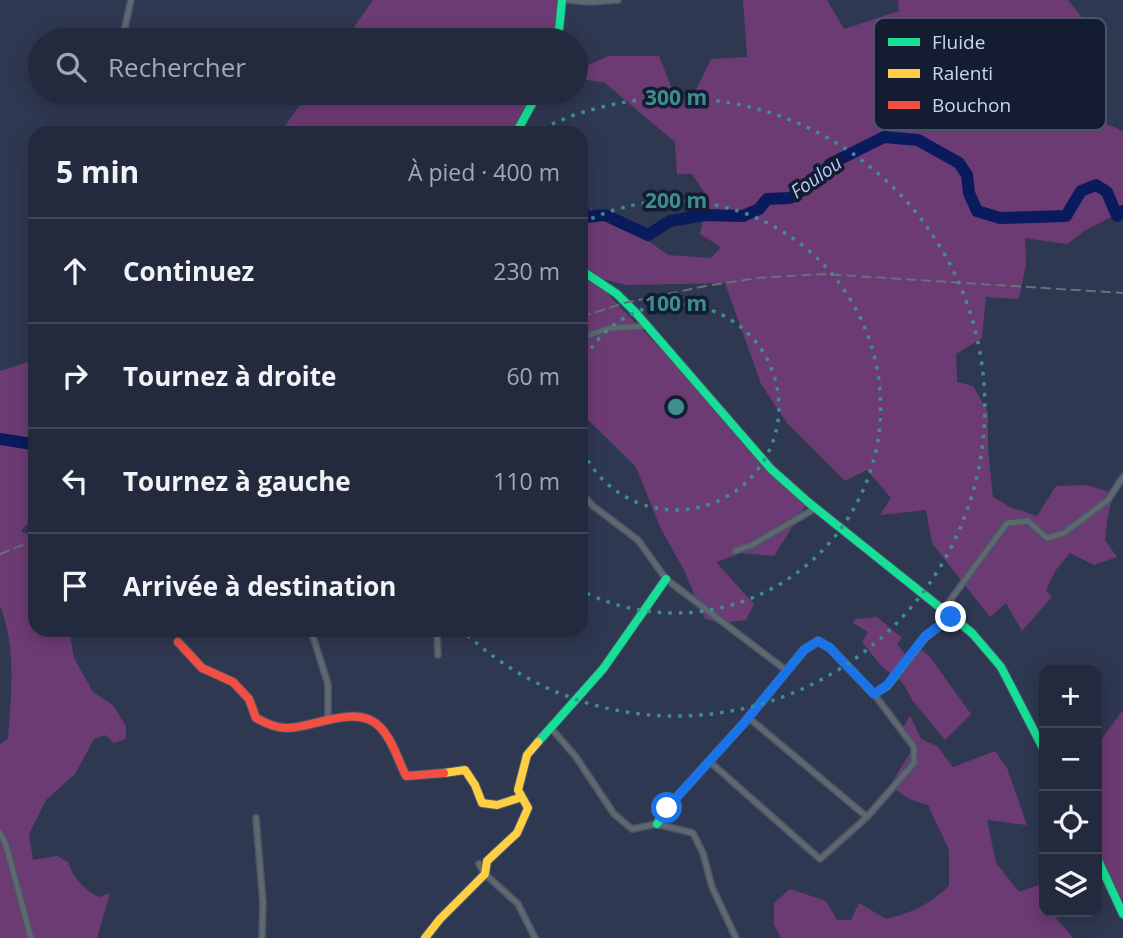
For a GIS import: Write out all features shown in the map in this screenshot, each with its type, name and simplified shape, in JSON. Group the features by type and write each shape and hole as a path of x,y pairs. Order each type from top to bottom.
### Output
{"street":[{"path":"125,28 131,0"},
{"path":"560,28 564,0 618,0"},
{"path":"520,126 531,105"},
{"path":"588,275 617,294 771,469 816,509 972,633 1001,667 1039,740"},
{"path":"588,336 610,328 646,326"},
{"path":"943,610 1007,523 1028,522 1047,538 1064,533 1108,500 1123,477"},
{"path":"588,500 638,540 666,579 787,671"},
{"path":"735,551 752,545 816,509"},
{"path":"425,938 485,874 488,861 517,833 528,808 518,790 527,755 603,669 666,579"},
{"path":"874,694 894,678 925,636 951,617"},
{"path":"313,637 328,684 328,719"},
{"path":"437,637 438,655"},
{"path":"657,824 667,808 709,761 749,718 804,650 818,641 830,648 874,694 914,747 914,763 867,817 820,859 709,761"},
{"path":"178,642 202,668 233,682 249,699 256,718 276,727 293,727 328,719 355,717 378,724 407,776 421,778 447,771 465,770 482,803 496,805 522,797"},
{"path":"749,718 867,817"},
{"path":"551,727 576,757 614,814 632,829 657,824 693,833 703,853 712,887 736,938"},
{"path":"256,818 263,903 261,938"},
{"path":"0,832 6,845 31,938"},
{"path":"479,864 485,874 517,904 535,938"},
{"path":"1102,869 1123,914"}],"shaded area":[{"path":"373,0 562,0 559,28 353,28"},
{"path":"743,0 827,0 844,29 874,19 874,130 1106,130 1106,124 1123,132 1123,211 1084,231 1067,244 1025,238 1026,264 1019,299 986,297 982,338 956,354 957,382 973,386 988,412 988,450 993,497 1010,507 1037,516 1056,486 1087,485 1113,493 1105,540 1117,557 1094,565 1070,553 1056,570 1046,590 1052,597 1022,631 1006,603 990,617 932,543 926,510 880,515 891,498 867,470 845,481 787,423 761,384 725,283 627,285 590,276 679,364 710,401 808,502 774,556 741,553 716,562 754,604 746,620 720,623 705,619 684,570 660,527 636,467 588,420 588,206 648,235 647,240 668,255 711,258 721,247 700,234 708,198 692,174 677,174 675,142 605,83 588,80 588,65 608,56 659,56 675,96 694,94 711,59 747,57"},
{"path":"898,0 1068,0 1083,18 878,18 899,11"},
{"path":"300,105 531,105 520,126 285,126"},
{"path":"28,362 28,523 21,531 28,534 28,637 70,637 74,658 93,692 113,705 126,726 126,739 114,743 105,735 94,739 75,774 46,800 29,834 33,860 57,856 68,862 76,878 89,891 99,897 110,893 97,938 0,938 0,744 8,739 12,672 9,639 0,606 0,371"},
{"path":"877,617 902,638 897,644 908,658 919,648 930,657 971,714 945,740 913,701 902,682 883,668 862,642 868,632 853,623 855,619"},
{"path":"1123,710 1123,900 1102,869 1102,739"},
{"path":"910,715 921,739 937,746 953,767 995,751 1007,768 1027,825 987,820 996,863 1019,892 1039,885 1039,917 1055,917 1073,938 781,938 774,925 774,903 790,889 826,901 837,920 851,920 859,903 886,919 920,907 949,886 949,850 928,805 909,799 890,786 911,751 902,731"}],"waterway":[{"name":"Foulou","path":"588,217 605,215 648,235 670,221 705,215 743,216 759,209 767,199 790,198 819,180 830,164 884,137 918,140 959,163 967,175 969,193 977,211 1000,218 1066,216 1081,191 1096,185 1107,192 1117,216 1123,211"},
{"name":"Foulou","path":"0,439 28,443"}],"railway":[{"path":"588,315 624,303 706,286 757,278 823,274 1123,293"},
{"path":"0,554 28,543"}],"traffic: fast":[{"path":"559,28 562,0"},
{"path":"520,126 531,105"},
{"path":"588,275 617,294 636,313 771,469 808,502 972,633 1001,667 1039,740"},
{"path":"538,742 603,669 666,579"},
{"path":"657,824 667,808 744,723 804,650 818,641 830,648 874,694 887,686 925,637 951,617"},
{"path":"1102,869 1123,914"}],"traffic: slow":[{"path":"425,938 485,874 487,861 517,833 528,808 518,790 527,755 538,742"},
{"path":"444,773 465,770 482,803 497,805 522,797"}],"traffic: jam":[{"path":"178,642 202,668 233,682 249,699 256,718 263,722 287,728 336,718 360,717 371,721 385,733 406,776 444,773"}],"route":[{"path":"667,808 744,723 804,650 818,641 830,648 874,694 901,670 925,636 951,617"}]}
